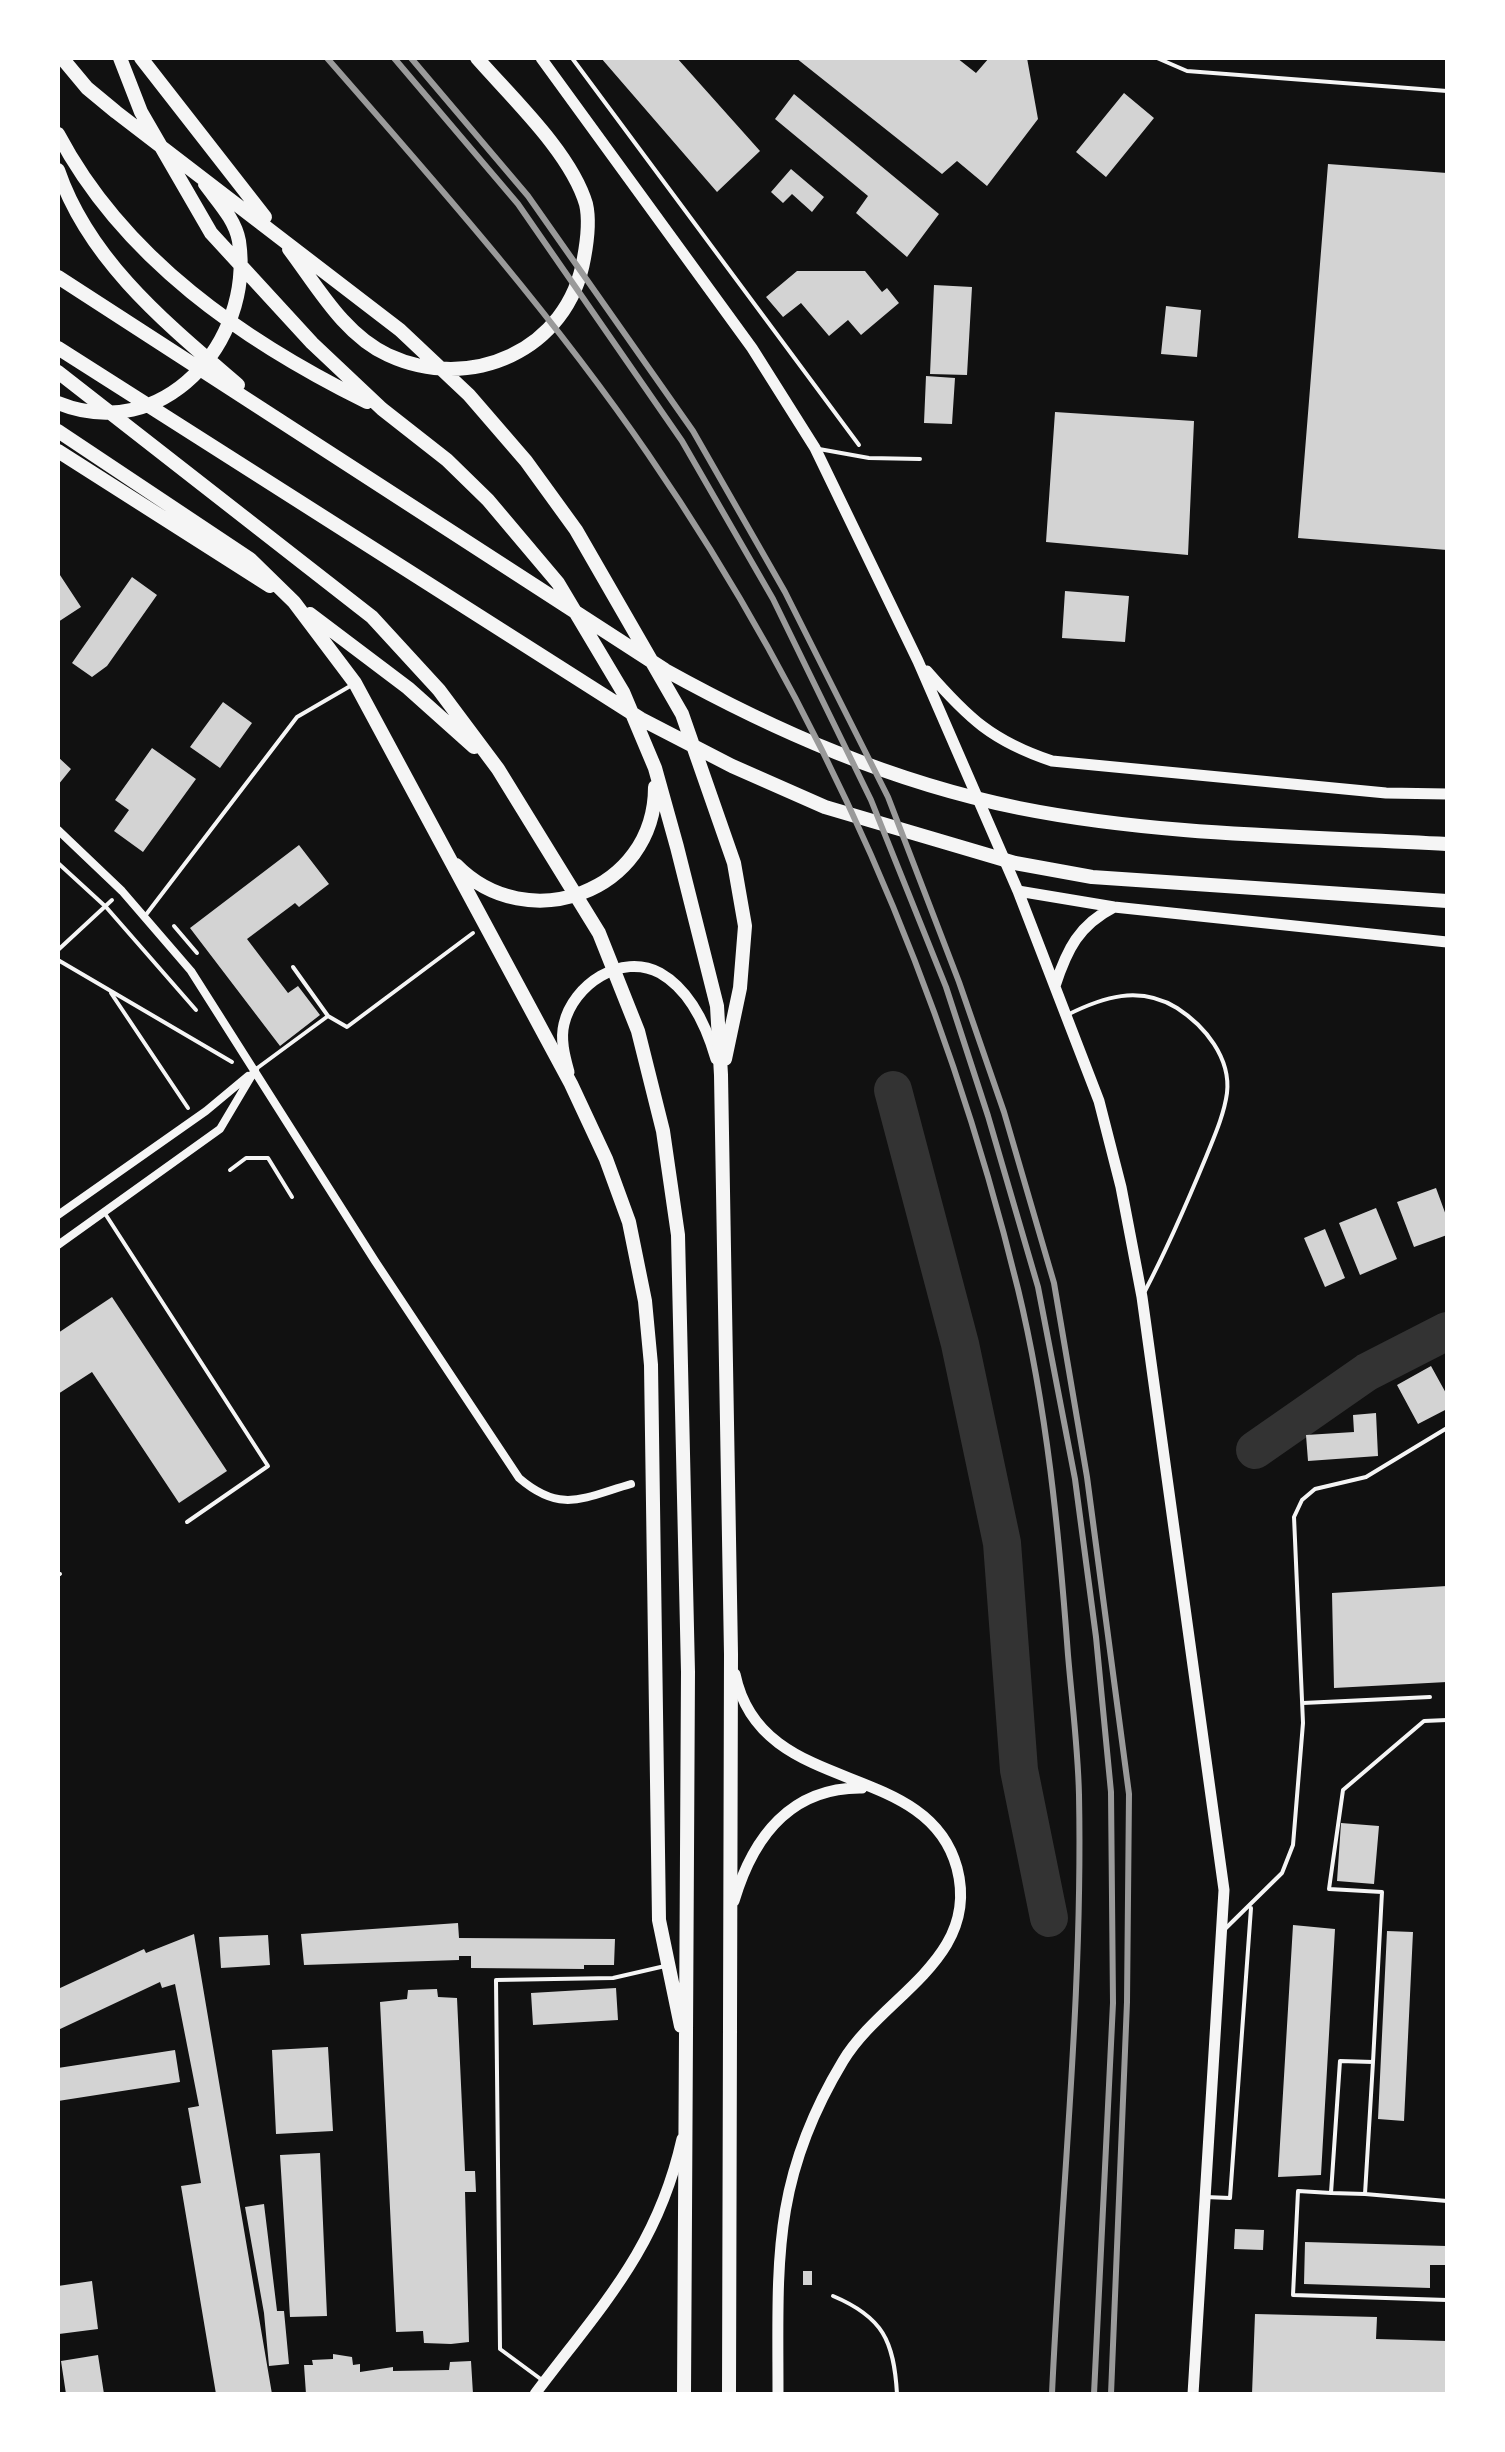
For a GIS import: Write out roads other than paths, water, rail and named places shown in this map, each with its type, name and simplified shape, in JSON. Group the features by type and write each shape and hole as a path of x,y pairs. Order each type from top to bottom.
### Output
{"main road":[{"path":"62,58 87,88 333,275 423,351 469,395 526,461 576,530 682,714 734,863 745,926 740,988 721,1075"},
{"path":"120,58 141,112 211,233 312,343 382,409 447,460 488,500 558,583 623,692 655,768 717,1006 721,1075 731,1654 729,2394"},
{"path":"141,58 359,337 387,355 418,366 453,371 486,367 519,353 546,334 566,307 581,276 588,241 586,206 575,179 541,130 477,58"},
{"path":"58,134 105,208 153,262 216,311 315,376 382,409"},
{"path":"58,403 101,412 131,409 164,398 187,383 211,359 234,315 239,241 231,218 192,168"},
{"path":"58,170 86,232 128,283 281,421"},
{"path":"58,277 665,670 751,718 838,756 925,785 1019,808 1094,820 1176,829 1447,844"},
{"path":"58,348 641,719 825,807 1001,859 1092,877 1447,901"},
{"path":"58,372 372,617 439,690 498,769 599,933 638,1031 663,1131 678,1235 688,1672 684,2394"},
{"path":"58,431 250,559 294,602 355,683 571,1084 606,1159 629,1222 645,1301 651,1365 659,1920 688,2066"},
{"path":"58,451 349,641 408,688 498,769"},
{"path":"444,853 469,878 492,892 521,902 570,899 605,880 634,853 655,801 655,768"}],"street":[{"path":"541,58 752,348 815,448 918,661 1018,891 1099,1101 1121,1187 1142,1297 1224,1890 1193,2394"},
{"path":"918,661 967,717 990,735 1016,749 1052,761 1386,793 1447,794"},
{"path":"58,830 145,916 191,971 375,1261 519,1478 541,1496 567,1501 631,1484"},
{"path":"1018,891 1114,907 1400,940 1447,942"},
{"path":"1055,986 1075,940 1091,919 1114,907"},
{"path":"571,1084 562,1046 563,1025 570,1008 593,979 613,970 631,968 651,969 674,985 707,1028 721,1075"},
{"path":"58,1245 220,1129 255,1070"},
{"path":"58,1215 206,1111 255,1070"},
{"path":"731,1654 746,1705 775,1739 828,1772 916,1808 942,1835 957,1869 960,1907 949,1943 939,1959 882,2013 844,2058 811,2120 793,2166 781,2222 778,2394"},
{"path":"731,1909 741,1876 756,1848 772,1824 793,1806 809,1796 836,1789 883,1792"},
{"path":"535,2394 623,2279 647,2241 664,2206 687,2115"}],"lane":[{"path":"1157,58 1187,71 1447,91"},
{"path":"815,448 869,458 920,459"},
{"path":"145,916 297,717 355,683"},
{"path":"293,967 328,1016 347,1027 473,933"},
{"path":"1065,1017 1103,997 1142,996 1165,1001 1208,1034 1222,1059 1227,1091 1218,1127 1178,1227 1142,1297"},
{"path":"255,1070 328,1016"},
{"path":"104,1212 268,1466 187,1522"},
{"path":"1221,1932 1282,1873 1293,1845 1303,1703 1294,1517 1302,1500 1315,1489 1366,1477 1447,1428"},
{"path":"1303,1703 1430,1697"},
{"path":"1365,2194 1382,1892 1329,1889 1343,1790 1424,1721 1447,1720"},
{"path":"1203,2197 1230,2198 1251,1906"},
{"path":"544,2382 500,2349 496,1980 613,1978 667,1966"},
{"path":"1331,2193 1340,2061 1373,2062"},
{"path":"1447,2201 1298,2191 1293,2295 1447,2300"}],"waterway":[{"path":"893,1090 960,1344 1002,1543 1019,1770 1049,1918"},
{"path":"1255,1450 1367,1372 1447,1331"}],"railway":[{"path":"327,58 534,301 648,454 711,550 769,649 871,855 915,961 954,1068 1018,1289 1037,1380 1060,1563 1076,1743 1078,1945 1052,2394"},
{"path":"394,58 518,204 682,441 773,599 871,800 946,987 988,1116 1038,1287 1075,1479 1096,1637 1111,1792 1113,2003 1094,2394"},
{"path":"411,58 528,196 693,431 785,592 888,797 959,982 1004,1112 1054,1283 1087,1477 1129,1794 1127,2002 1111,2394"}]}
